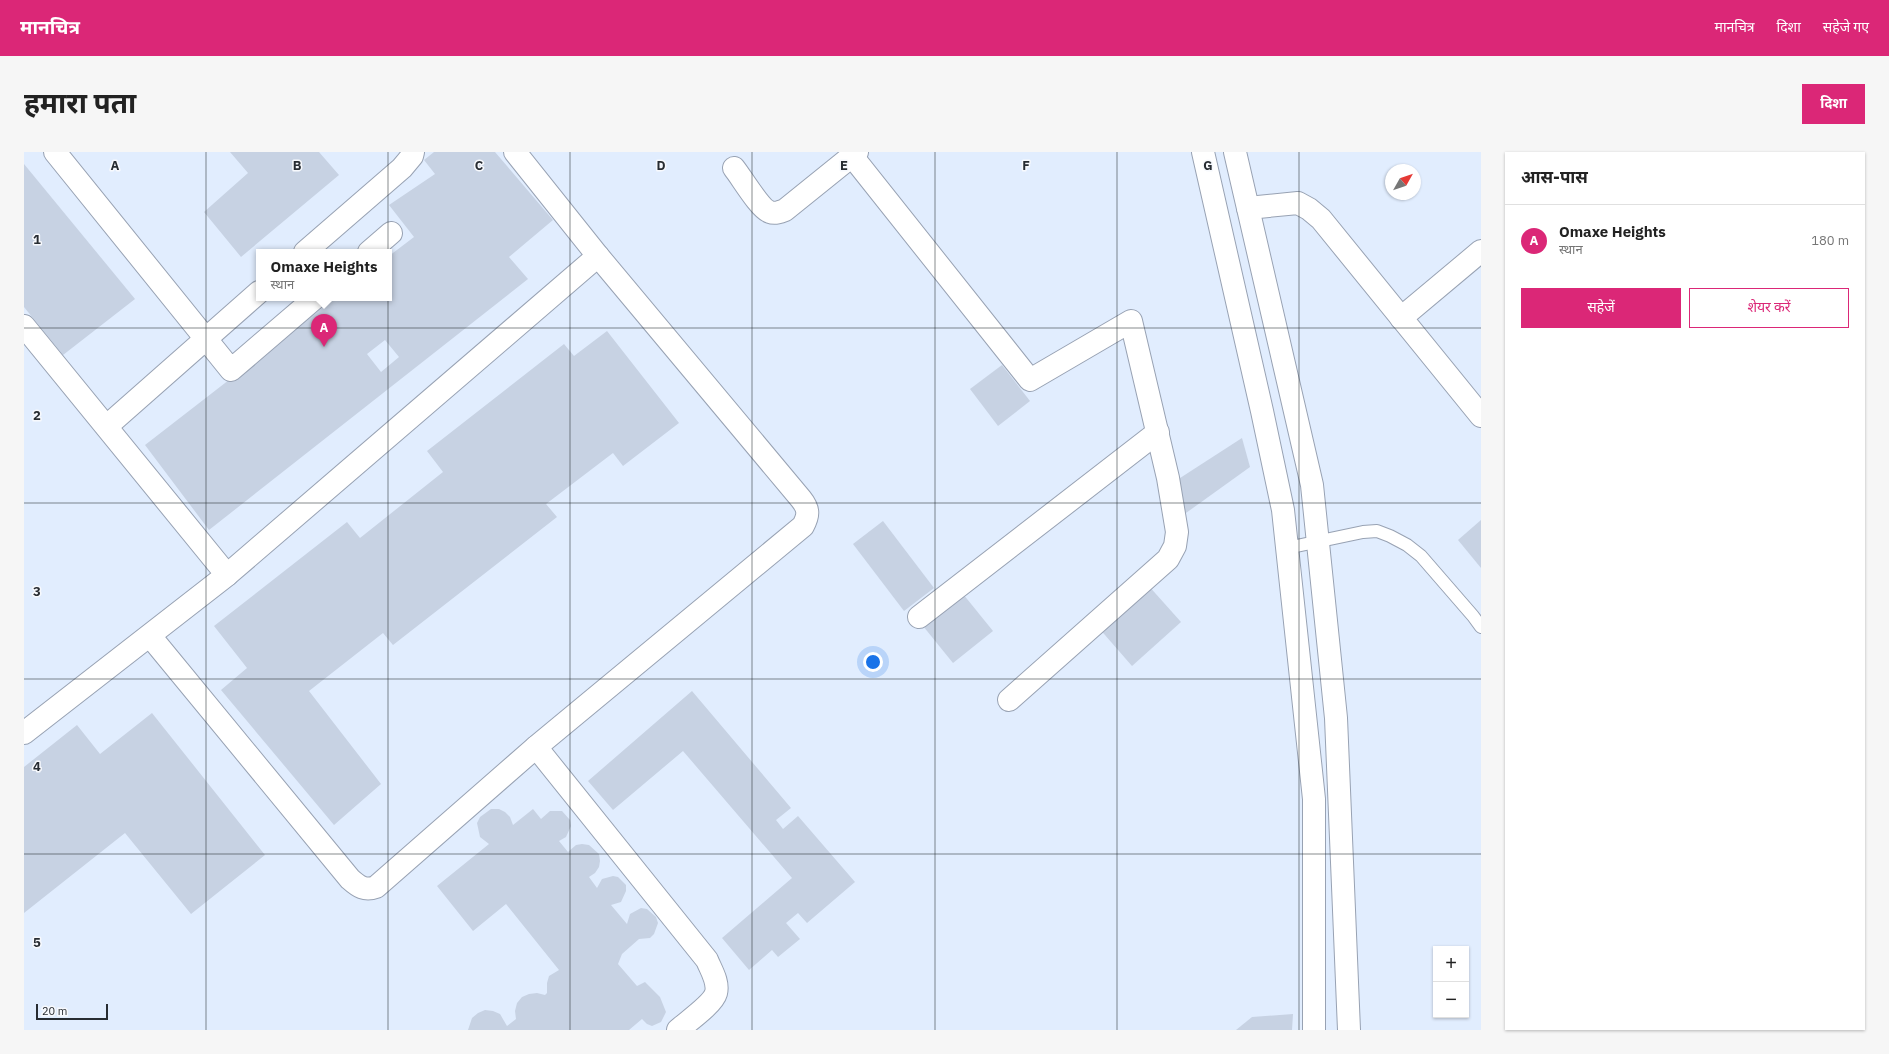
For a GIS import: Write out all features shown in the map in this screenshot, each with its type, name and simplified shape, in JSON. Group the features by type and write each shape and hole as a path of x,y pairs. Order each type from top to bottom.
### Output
{"street":[{"path":"55,152 231,370 312,301"},
{"path":"308,249 402,168 412,156 413,152"},
{"path":"150,636 350,879 357,886 368,890 376,888 536,747 803,526 808,518 807,507 802,499 598,256 515,152"},
{"path":"1203,152 1283,510 1314,799 1314,1030"},
{"path":"1235,152 1312,485 1336,718 1349,1030"},
{"path":"734,168 763,207 769,212 777,214 785,210 855,154 1030,380 1131,321 1158,432 1177,532 1174,546 1168,559 1009,700"},
{"path":"1248,208 1298,203 1309,209 1321,219 1481,416"},
{"path":"372,249 391,233"},
{"path":"1401,318 1481,250"},
{"path":"24,733 227,575 598,256"},
{"path":"107,426 256,295"},
{"path":"24,326 227,575"},
{"path":"919,617 1158,432"},
{"path":"536,747 707,960 715,978 716,993 709,1002 678,1030"}],"lane":[{"path":"1287,548 1318,543 1363,532 1378,531 1407,545 1421,556 1481,627"}],"building":[{"path":"230,152 319,152 339,175 241,257 204,212 248,173"},
{"path":"434,152 495,152 553,220 509,257 528,279 209,530 145,445 331,301 392,301 392,254 414,237 389,205 435,174 424,160","holes":["385,340 399,357 381,372 367,354"]},
{"path":"24,164 135,299 63,355 24,307"},
{"path":"607,331 679,423 623,466 613,453 546,504 557,517 393,645 383,633 309,691 381,784 334,825 221,690 247,668 214,626 347,522 360,538 443,472 427,451 564,344 574,356"},
{"path":"1002,365 1030,401 998,426 970,389"},
{"path":"1242,438 1250,467 1179,518 1177,480"},
{"path":"1481,520 1481,568 1458,540"},
{"path":"883,521 934,588 904,611 853,544"},
{"path":"1147,584 1181,622 1132,666 1098,627"},
{"path":"963,594 993,631 953,663 923,626"},
{"path":"692,691 791,808 776,820 783,829 798,816 855,882 807,923 798,913 786,923 800,939 778,957 772,950 749,970 722,938 792,878 683,751 613,810 588,781"},
{"path":"152,713 265,855 191,914 125,833 24,913 24,767 77,725 100,754"},
{"path":"491,809 499,809 505,812 510,817 513,825 533,809 541,819 550,811 562,811 570,820 571,826 566,837 559,841 568,852 576,845 582,844 589,845 599,854 599,867 595,873 589,877 597,888 602,879 613,876 618,877 626,885 626,891 621,902 611,905 627,924 630,914 641,908 647,909 656,917 658,923 654,934 650,938 639,939 622,954 618,964 637,986 645,982 660,997 666,1012 661,1022 652,1026 647,1024 642,1019 629,1030 468,1030 472,1018 485,1010 500,1014 507,1026 516,1019 515,1011 517,1003 522,997 537,993 545,995 547,993 549,976 559,970 506,904 473,931 437,886 489,844 480,837 477,823 480,817"},
{"path":"1293,1014 1292,1030 1236,1030 1252,1017"}],"place":[{"name":"Omaxe Heights","path":"324,347"}]}
